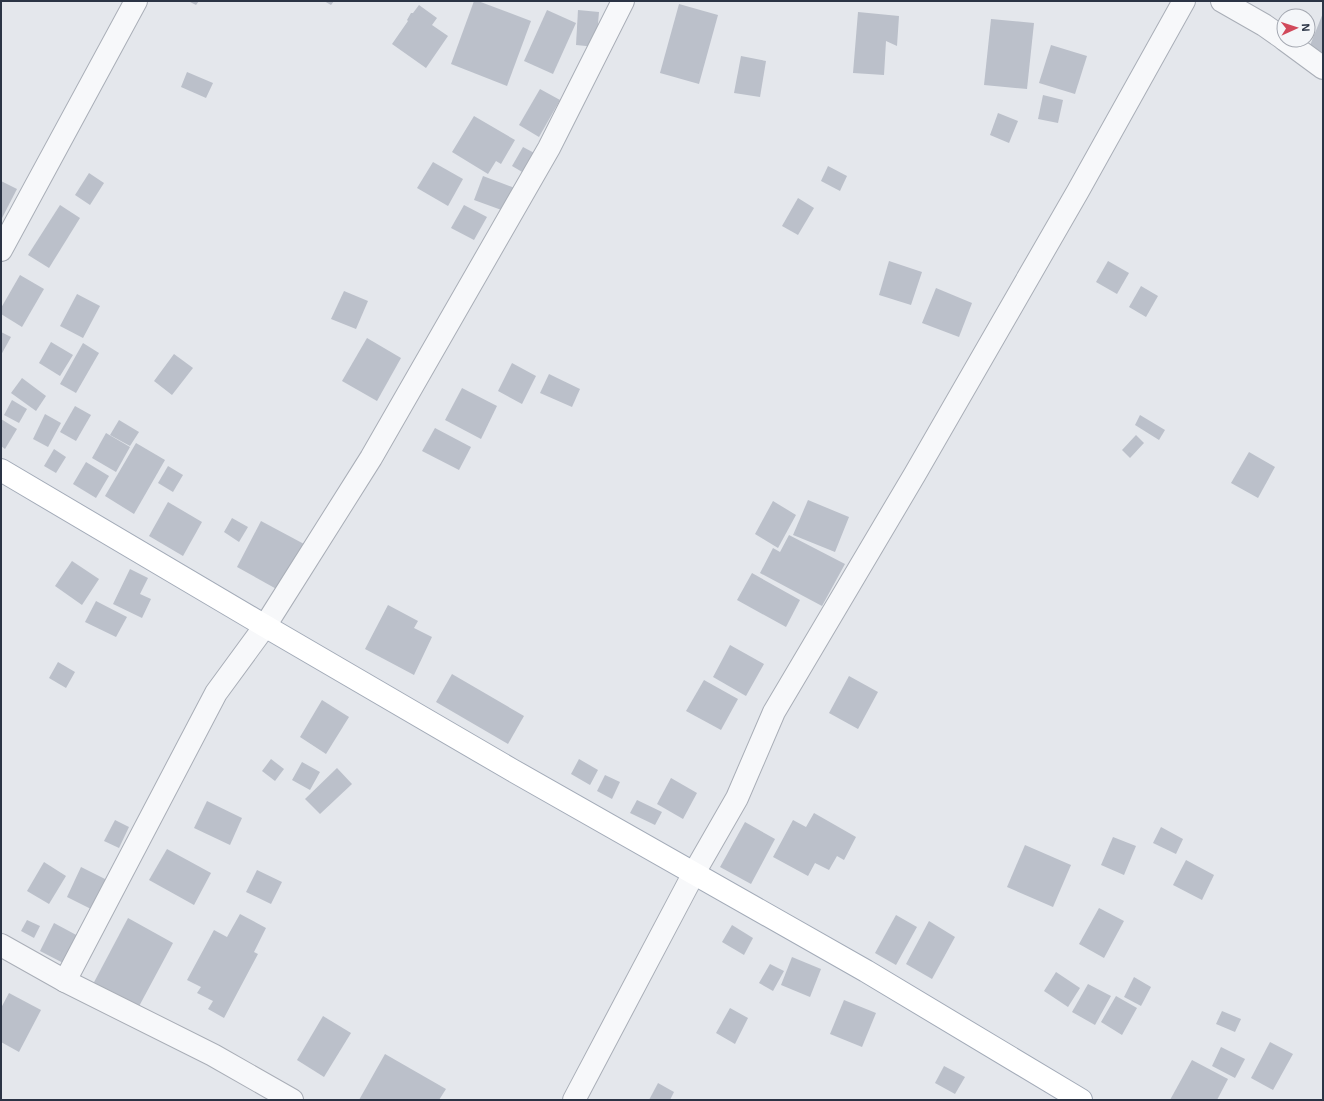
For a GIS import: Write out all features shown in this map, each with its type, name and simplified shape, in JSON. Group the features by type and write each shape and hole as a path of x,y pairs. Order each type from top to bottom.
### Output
{"main road":[{"path":"1,470 512,770 866,971 1081,1100"}],"street":[{"path":"1,250 136,1"},
{"path":"65,980 216,693 265,626 371,458 475,280 549,148 622,1"},
{"path":"574,1100 694,873 737,798 774,712 916,474 1074,198 1184,1"},
{"path":"1222,1 1264,25 1276,34"},
{"path":"1295,48 1323,68"},
{"path":"1,945 65,980 213,1056 292,1100"}],"building":[{"path":"188,1 199,1 196,5"},
{"path":"324,1 334,1 331,5"},
{"path":"474,1 478,1 531,21 507,86 451,64"},
{"path":"679,4 718,15 699,84 660,73"},
{"path":"419,5 437,18 432,25 448,36 426,68 392,44 408,21 407,20 411,13 413,13"},
{"path":"547,10 576,23 553,74 524,61"},
{"path":"578,10 599,12 596,47 576,45"},
{"path":"858,12 899,16 897,46 886,41 884,75 853,73"},
{"path":"1323,13 1323,60 1307,53 1309,48 1316,48 1316,30"},
{"path":"991,19 1034,23 1027,89 984,85"},
{"path":"1051,45 1087,56 1075,94 1039,83"},
{"path":"741,56 766,61 760,97 734,93"},
{"path":"187,72 213,83 206,98 181,87"},
{"path":"540,89 560,100 539,137 519,125"},
{"path":"1043,95 1063,100 1058,123 1038,119"},
{"path":"998,113 1018,121 1009,143 990,135"},
{"path":"474,116 515,140 501,164 496,161 488,174 452,152"},
{"path":"523,147 540,156 529,176 512,166"},
{"path":"433,162 463,179 448,206 417,188"},
{"path":"828,166 847,176 840,191 821,181"},
{"path":"89,173 104,183 90,205 75,195"},
{"path":"483,176 515,188 507,212 474,200"},
{"path":"1,181 17,189 1,220"},
{"path":"798,198 814,208 798,235 782,226"},
{"path":"60,205 80,218 49,268 28,255"},
{"path":"464,205 487,217 474,240 451,228"},
{"path":"889,261 922,272 911,305 879,295"},
{"path":"1108,261 1129,273 1117,294 1096,282"},
{"path":"20,275 44,289 22,327 1,314 1,308"},
{"path":"1141,286 1158,296 1146,317 1129,307"},
{"path":"936,288 972,303 959,337 922,323"},
{"path":"344,291 368,301 356,329 331,319"},
{"path":"77,294 100,306 83,338 60,326"},
{"path":"1,332 11,337 1,355"},
{"path":"367,338 401,358 377,401 342,381"},
{"path":"51,342 73,355 60,376 39,363"},
{"path":"83,343 99,353 76,393 60,384"},
{"path":"174,354 193,368 172,395 154,381"},
{"path":"512,363 536,376 522,404 498,391"},
{"path":"549,374 580,389 572,407 540,393"},
{"path":"22,378 46,396 36,411 11,393"},
{"path":"462,388 497,406 481,439 445,420"},
{"path":"12,400 27,409 19,423 4,415"},
{"path":"75,406 91,415 76,441 60,432"},
{"path":"45,414 61,423 48,447 33,439"},
{"path":"1140,415 1165,430 1159,440 1135,425"},
{"path":"1,419 17,429 5,449 1,446"},
{"path":"119,420 139,432 130,446 110,435"},
{"path":"435,428 471,447 459,470 422,451"},
{"path":"106,433 130,447 116,472 92,458"},
{"path":"1136,435 1144,443 1130,458 1122,450"},
{"path":"136,443 165,460 134,514 105,496"},
{"path":"54,449 66,457 56,473 44,466"},
{"path":"1249,452 1275,467 1258,498 1231,483"},
{"path":"86,462 109,476 96,498 73,484"},
{"path":"168,466 183,475 173,492 158,483"},
{"path":"808,500 849,517 835,552 793,535"},
{"path":"773,501 796,515 778,548 755,534"},
{"path":"168,502 202,522 183,556 149,536"},
{"path":"232,518 248,527 239,542 224,532"},
{"path":"261,521 304,544 280,591 237,567"},
{"path":"789,535 845,564 822,606 760,573 773,548 780,552"},
{"path":"72,561 99,579 82,605 55,586"},
{"path":"130,569 148,578 140,594 151,599 142,618 113,604"},
{"path":"752,573 800,600 786,627 737,600"},
{"path":"96,601 127,617 116,637 85,622"},
{"path":"388,605 418,621 414,628 432,637 414,675 365,649"},
{"path":"730,645 764,664 746,696 713,677"},
{"path":"58,662 75,672 66,688 49,678"},
{"path":"452,674 524,716 508,744 436,702"},
{"path":"849,676 878,692 858,729 829,713"},
{"path":"704,680 738,699 721,730 686,711"},
{"path":"322,700 349,717 326,754 300,737"},
{"path":"271,759 284,769 275,781 262,771"},
{"path":"579,759 598,770 590,785 571,774"},
{"path":"302,762 320,772 310,790 292,780"},
{"path":"337,768 352,784 320,814 305,799"},
{"path":"605,775 620,782 612,799 597,791"},
{"path":"671,778 697,793 683,819 657,804"},
{"path":"637,800 662,812 655,825 630,813"},
{"path":"207,801 242,818 230,845 194,828"},
{"path":"814,813 856,837 844,860 837,856 829,870 815,863 808,876 773,857 793,820 806,827"},
{"path":"115,820 129,827 119,848 104,841"},
{"path":"745,822 775,839 751,884 720,867"},
{"path":"1161,827 1183,839 1176,854 1153,843"},
{"path":"1113,837 1136,846 1124,875 1101,865"},
{"path":"1025,845 1071,865 1053,907 1007,887"},
{"path":"167,849 211,873 194,905 149,880"},
{"path":"1186,860 1214,875 1202,900 1173,885"},
{"path":"44,862 66,876 49,904 27,891"},
{"path":"81,867 111,882 97,912 67,897"},
{"path":"257,870 282,882 271,904 246,892"},
{"path":"1099,908 1124,921 1104,958 1079,944"},
{"path":"240,914 266,928 254,952 258,954 224,1018 208,1009 213,1001 197,993 201,987 187,980 214,930 227,937"},
{"path":"896,915 917,927 896,965 875,953"},
{"path":"128,918 173,943 137,1010 92,986"},
{"path":"27,920 40,926 34,938 21,931"},
{"path":"929,921 955,937 932,979 906,964"},
{"path":"54,923 80,937 67,965 40,951"},
{"path":"732,925 753,938 744,955 722,942"},
{"path":"792,957 821,969 810,997 781,985"},
{"path":"770,964 784,971 773,991 759,983"},
{"path":"1056,972 1080,988 1068,1007 1044,991"},
{"path":"1134,977 1151,987 1141,1006 1124,997"},
{"path":"1088,984 1111,996 1095,1025 1072,1012"},
{"path":"9,993 41,1010 19,1052 1,1042 1,1008"},
{"path":"1116,996 1137,1008 1122,1035 1101,1022"},
{"path":"844,1000 876,1013 862,1047 830,1034"},
{"path":"730,1008 748,1018 735,1044 716,1033"},
{"path":"1222,1011 1241,1019 1235,1032 1216,1024"},
{"path":"323,1016 351,1033 324,1077 297,1060"},
{"path":"1270,1042 1293,1054 1273,1090 1251,1078"},
{"path":"1221,1047 1245,1059 1235,1078 1212,1066"},
{"path":"385,1054 446,1089 439,1100 359,1100"},
{"path":"1192,1060 1228,1079 1217,1100 1170,1100"},
{"path":"944,1066 965,1077 955,1094 935,1083"},
{"path":"658,1083 674,1092 670,1100 649,1100"}]}
